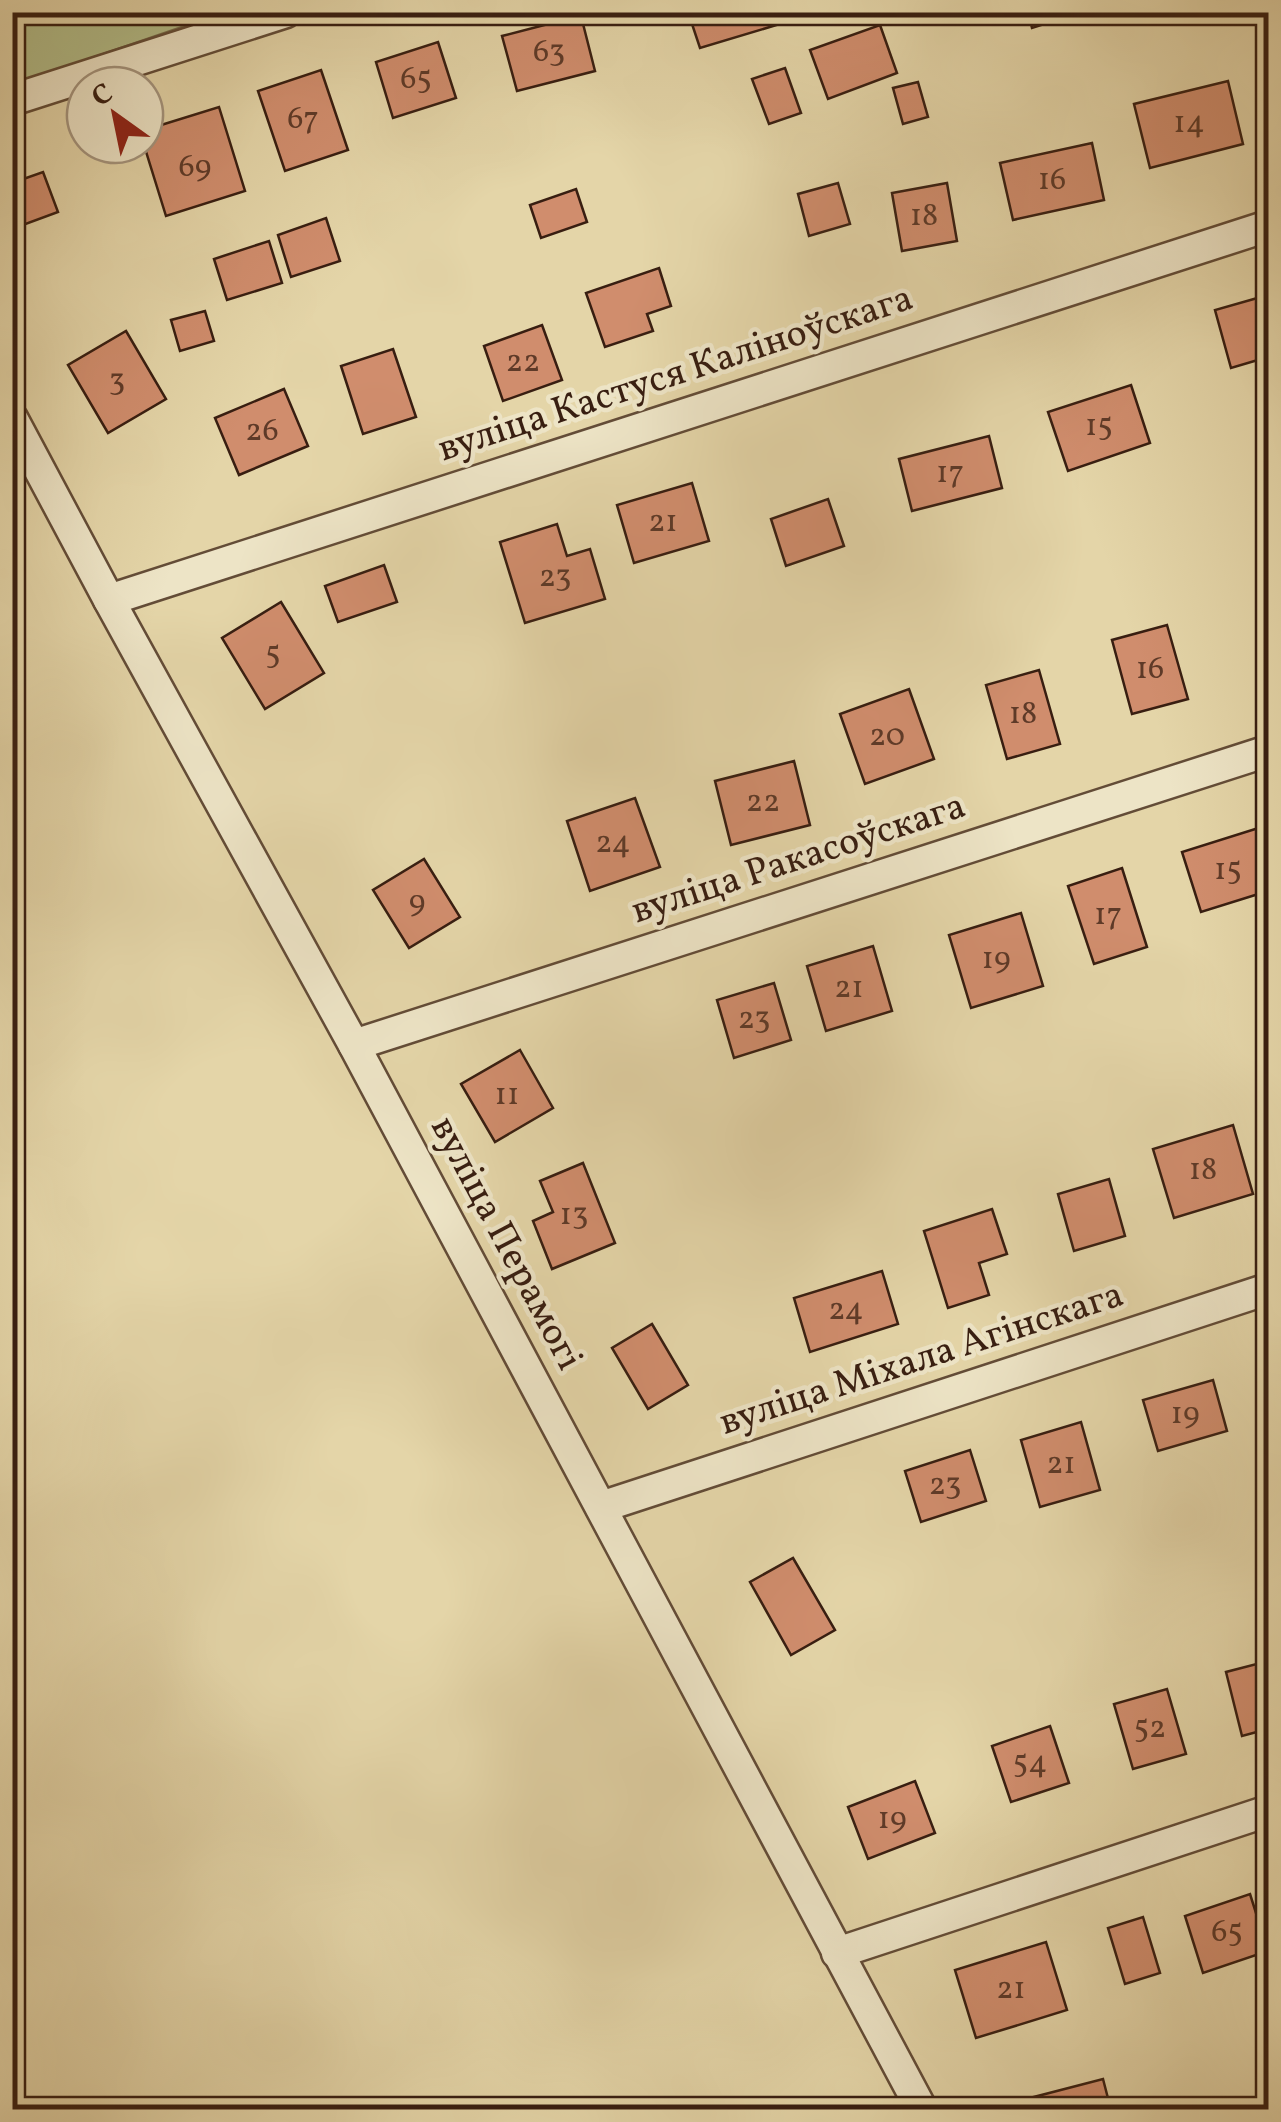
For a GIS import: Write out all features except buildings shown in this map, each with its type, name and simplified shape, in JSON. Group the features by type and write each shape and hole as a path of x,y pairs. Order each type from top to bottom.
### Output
{"street":[{"path":"12,100 286,12"},
{"name":"вуліца Кастуся Каліноўскага","path":"109,600 1268,226"},
{"name":"вуліца Перамогі","path":"12,418 354,1045 922,2110"},
{"name":"вуліца Ракасоўскага","path":"354,1045 1268,751"},
{"name":"вуліца Міхала Агінскага","path":"600,1507 1268,1289"},
{"path":"837,1953 1268,1810"}],"green space":[{"path":"13,12 223,13 65,65 13,85"}]}
